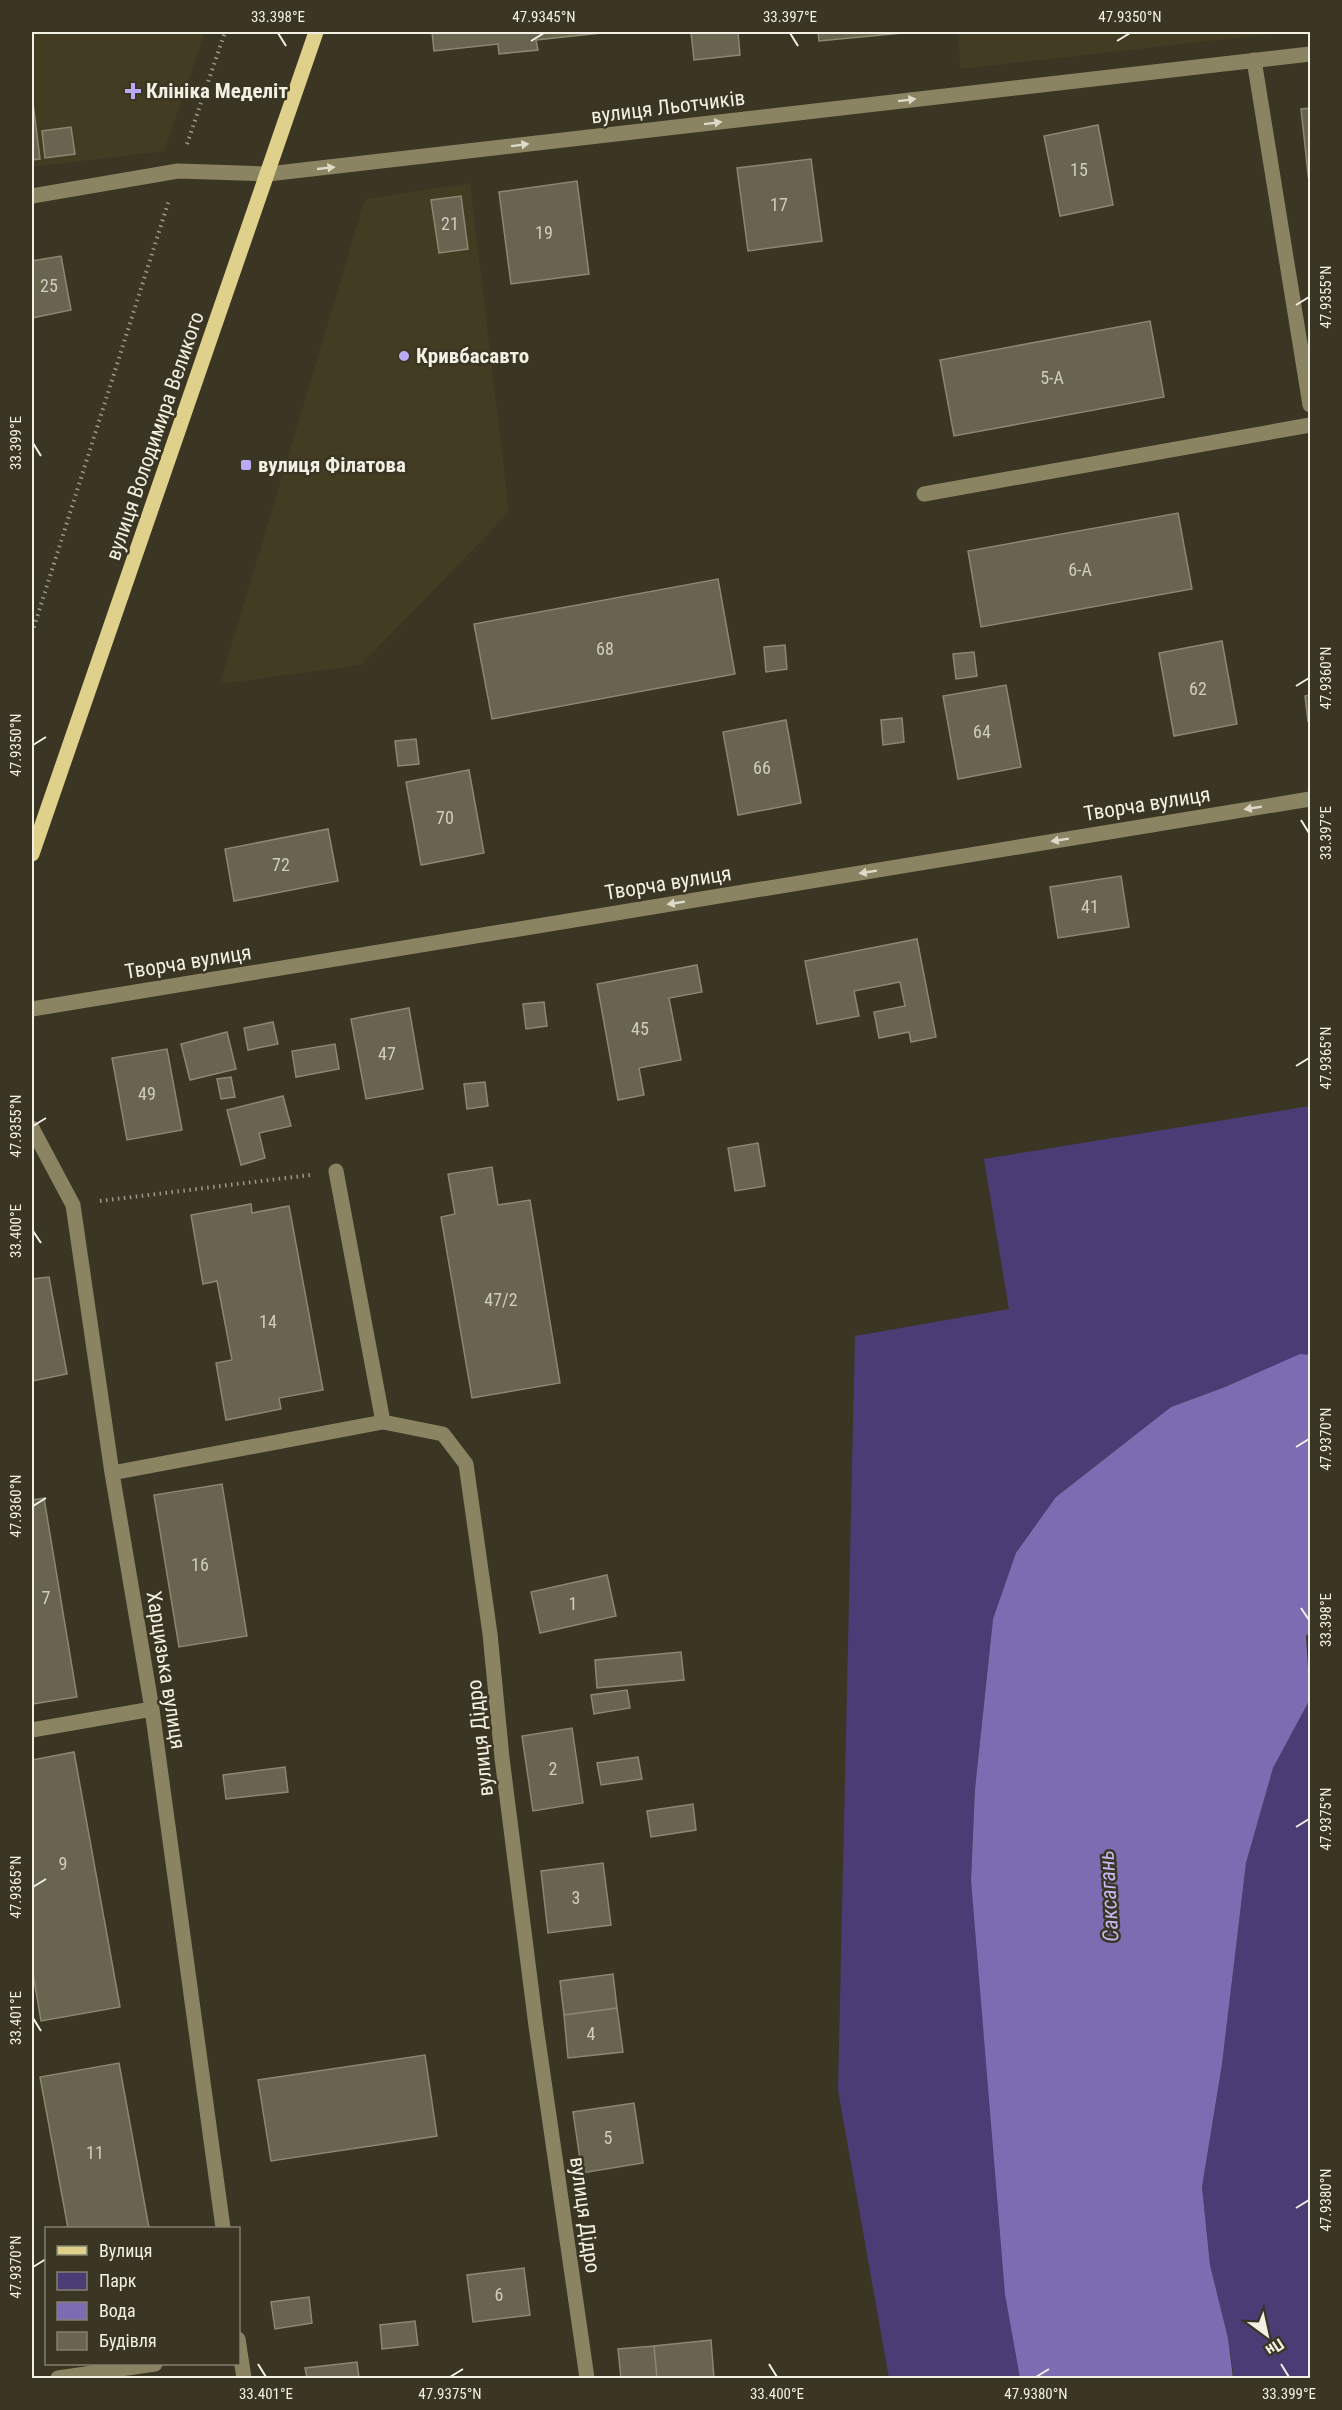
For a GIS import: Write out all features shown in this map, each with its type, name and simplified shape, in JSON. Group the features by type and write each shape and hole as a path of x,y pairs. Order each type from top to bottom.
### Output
{"main road":[{"name":"вулиця Володимира Великого","path":"32,854 316,32"}],"street":[{"name":"вулиця Льотчиків","path":"32,196 178,171 268,174 1311,54"},
{"path":"1254,60 1311,405"},
{"path":"924,494 1311,425"},
{"name":"Творча вулиця","path":"32,1009 1311,799"},
{"name":"Харцизька вулиця","path":"32,1128 73,1205 112,1473 152,1709 223,2227"},
{"path":"336,1171 382,1422"},
{"name":"вулиця Дідро","path":"112,1473 382,1422 443,1434 466,1464 490,1634 502,1758 536,2026 587,2379"},
{"path":"32,1730 152,1709"},
{"path":"240,2353 244,2379"},
{"path":"58,2379 149,2365"}],"path":[{"path":"32,633 178,171 225,32"},
{"path":"73,1205 336,1171"}],"shaded area":[{"name":"Клініка Меделіт","path":"32,32 205,32 164,151 32,167"},
{"path":"958,32 1290,32 960,69"},
{"name":"Кривбасавто","path":"470,183 509,512 361,665 220,684 365,199"}],"green space":[{"path":"1310,1106 1310,1361 1275,1365 1171,1407 1056,1497 993,1619 975,1789 971,1880 1021,2378 889,2378 838,2090 855,1336 1009,1309 984,1159"},
{"path":"1310,1699 1310,2378 1234,2378 1228,2338 1210,2265 1202,2187 1222,2064 1246,1863 1273,1768"}],"water":[{"name":"Саксагань","path":"1300,1354 1310,1355 1310,1632 1306,1636 1310,1699 1273,1768 1246,1863 1222,2064 1202,2187 1210,2265 1228,2338 1233,2378 1020,2378 1005,2294 971,1880 975,1789 993,1619 1016,1553 1056,1497 1171,1407 1225,1387"}],"building":[{"path":"432,32 611,32 536,40 538,50 499,54 498,44 434,51"},
{"path":"691,32 738,32 740,55 694,60"},
{"path":"818,32 902,32 902,33 819,41"},
{"path":"32,95 40,159 32,160"},
{"path":"1310,108 1310,192 1301,109"},
{"path":"1098,125 1113,205 1060,216 1044,136"},
{"path":"71,127 75,154 45,158 42,131"},
{"path":"811,159 822,241 748,251 737,168"},
{"path":"577,181 589,274 511,284 499,192"},
{"path":"461,196 468,249 439,253 431,200"},
{"path":"61,256 71,310 32,318 32,261"},
{"path":"1150,321 1164,397 954,436 940,360"},
{"path":"1178,513 1192,589 981,627 968,551"},
{"path":"718,579 735,674 492,719 474,624"},
{"path":"1222,641 1237,724 1174,736 1159,653"},
{"path":"785,645 787,669 766,672 764,647"},
{"path":"974,652 977,676 956,679 953,654"},
{"path":"1006,685 1021,767 958,779 943,696"},
{"path":"1310,695 1310,720 1308,721 1305,696"},
{"path":"902,718 904,742 883,745 881,720"},
{"path":"786,720 801,803 738,815 723,732"},
{"path":"416,739 419,764 398,766 395,741"},
{"path":"469,770 484,853 421,865 406,782"},
{"path":"328,829 338,881 234,901 225,849"},
{"path":"1121,876 1129,927 1058,938 1050,887"},
{"path":"917,939 936,1037 911,1042 909,1032 879,1038 874,1012 905,1006 900,982 854,991 859,1016 817,1024 805,961"},
{"path":"697,965 702,992 669,998 681,1060 639,1068 644,1095 618,1100 597,984"},
{"path":"544,1002 547,1026 526,1029 523,1004"},
{"path":"409,1008 423,1089 366,1099 351,1019"},
{"path":"273,1022 278,1044 248,1050 244,1028"},
{"path":"227,1032 236,1069 190,1080 181,1044"},
{"path":"335,1044 339,1069 296,1077 292,1051"},
{"path":"167,1049 182,1130 127,1140 112,1058"},
{"path":"231,1077 235,1097 221,1099 217,1079"},
{"path":"485,1082 488,1106 467,1109 464,1084"},
{"path":"283,1096 291,1126 259,1133 265,1158 241,1165 227,1110"},
{"path":"758,1143 765,1186 735,1191 728,1148"},
{"path":"492,1167 498,1205 530,1200 560,1383 472,1398 441,1217 455,1214 448,1174"},
{"path":"251,1204 252,1213 289,1206 323,1390 279,1398 281,1409 226,1420 216,1363 232,1360 217,1281 203,1284 191,1215"},
{"path":"49,1277 67,1374 32,1381 32,1279"},
{"path":"222,1484 247,1636 179,1647 154,1495"},
{"path":"44,1498 77,1697 32,1704 32,1500"},
{"path":"607,1575 616,1616 540,1633 531,1592"},
{"path":"681,1652 684,1680 597,1688 595,1660"},
{"path":"627,1690 630,1708 594,1714 591,1695"},
{"path":"572,1728 583,1803 533,1811 522,1736"},
{"path":"74,1752 120,2007 41,2021 32,1968 32,1760"},
{"path":"638,1757 642,1779 601,1785 597,1763"},
{"path":"285,1767 288,1792 226,1799 223,1775"},
{"path":"693,1804 696,1830 651,1837 647,1811"},
{"path":"603,1863 611,1925 548,1933 541,1871"},
{"path":"613,1974 617,2008 564,2015 560,1981"},
{"path":"617,2008 623,2052 568,2058 564,2015"},
{"path":"425,2055 437,2136 271,2161 258,2080"},
{"path":"119,2063 149,2227 68,2227 40,2077"},
{"path":"634,2103 643,2163 582,2173 573,2112"},
{"path":"524,2268 530,2315 473,2322 467,2275"},
{"path":"309,2297 312,2323 275,2329 271,2302"},
{"path":"415,2321 418,2345 382,2349 380,2325"},
{"path":"711,2340 714,2378 657,2378 654,2346"},
{"path":"654,2346 657,2378 621,2378 618,2349"},
{"path":"357,2362 359,2378 307,2378 305,2368"}],"place":[{"name":"Клініка Меделіт","path":"133,91"},
{"name":"Кривбасавто","path":"404,356"},
{"name":"вулиця Філатова","path":"246,465"}]}
